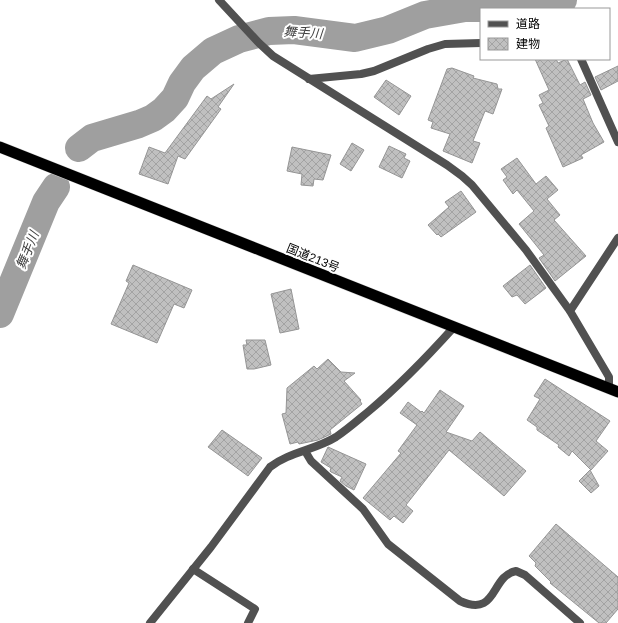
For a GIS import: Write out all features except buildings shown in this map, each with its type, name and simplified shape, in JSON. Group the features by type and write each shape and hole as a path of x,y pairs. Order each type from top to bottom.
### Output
{"highway":[{"name":"国道213号","path":"0,147 614,390"}],"street":[{"path":"219,0 273,56 462,176 496,213 526,250 570,311 609,377 614,390"},
{"path":"309,78 361,74 374,71 428,49 445,44 480,43"},
{"path":"581,60 618,142"},
{"path":"570,311 615,246 618,238"},
{"path":"150,623 270,467 288,456 316,448 346,430 408,376 454,327"},
{"path":"305,451 312,461 363,509 388,544 460,602 475,605 485,603 494,594 506,574 516,571 525,575 580,623"},
{"path":"193,569 255,609 248,623"}],"waterway":[{"name":"舞手川","path":"79,148 92,138 139,124 153,118 164,110 175,98 182,83 193,68 213,51 239,39 269,31 294,30 355,38 388,30 425,15 465,8 503,8 539,5 563,0"},
{"name":"舞手川","path":"0,314 46,202 56,187"}]}
